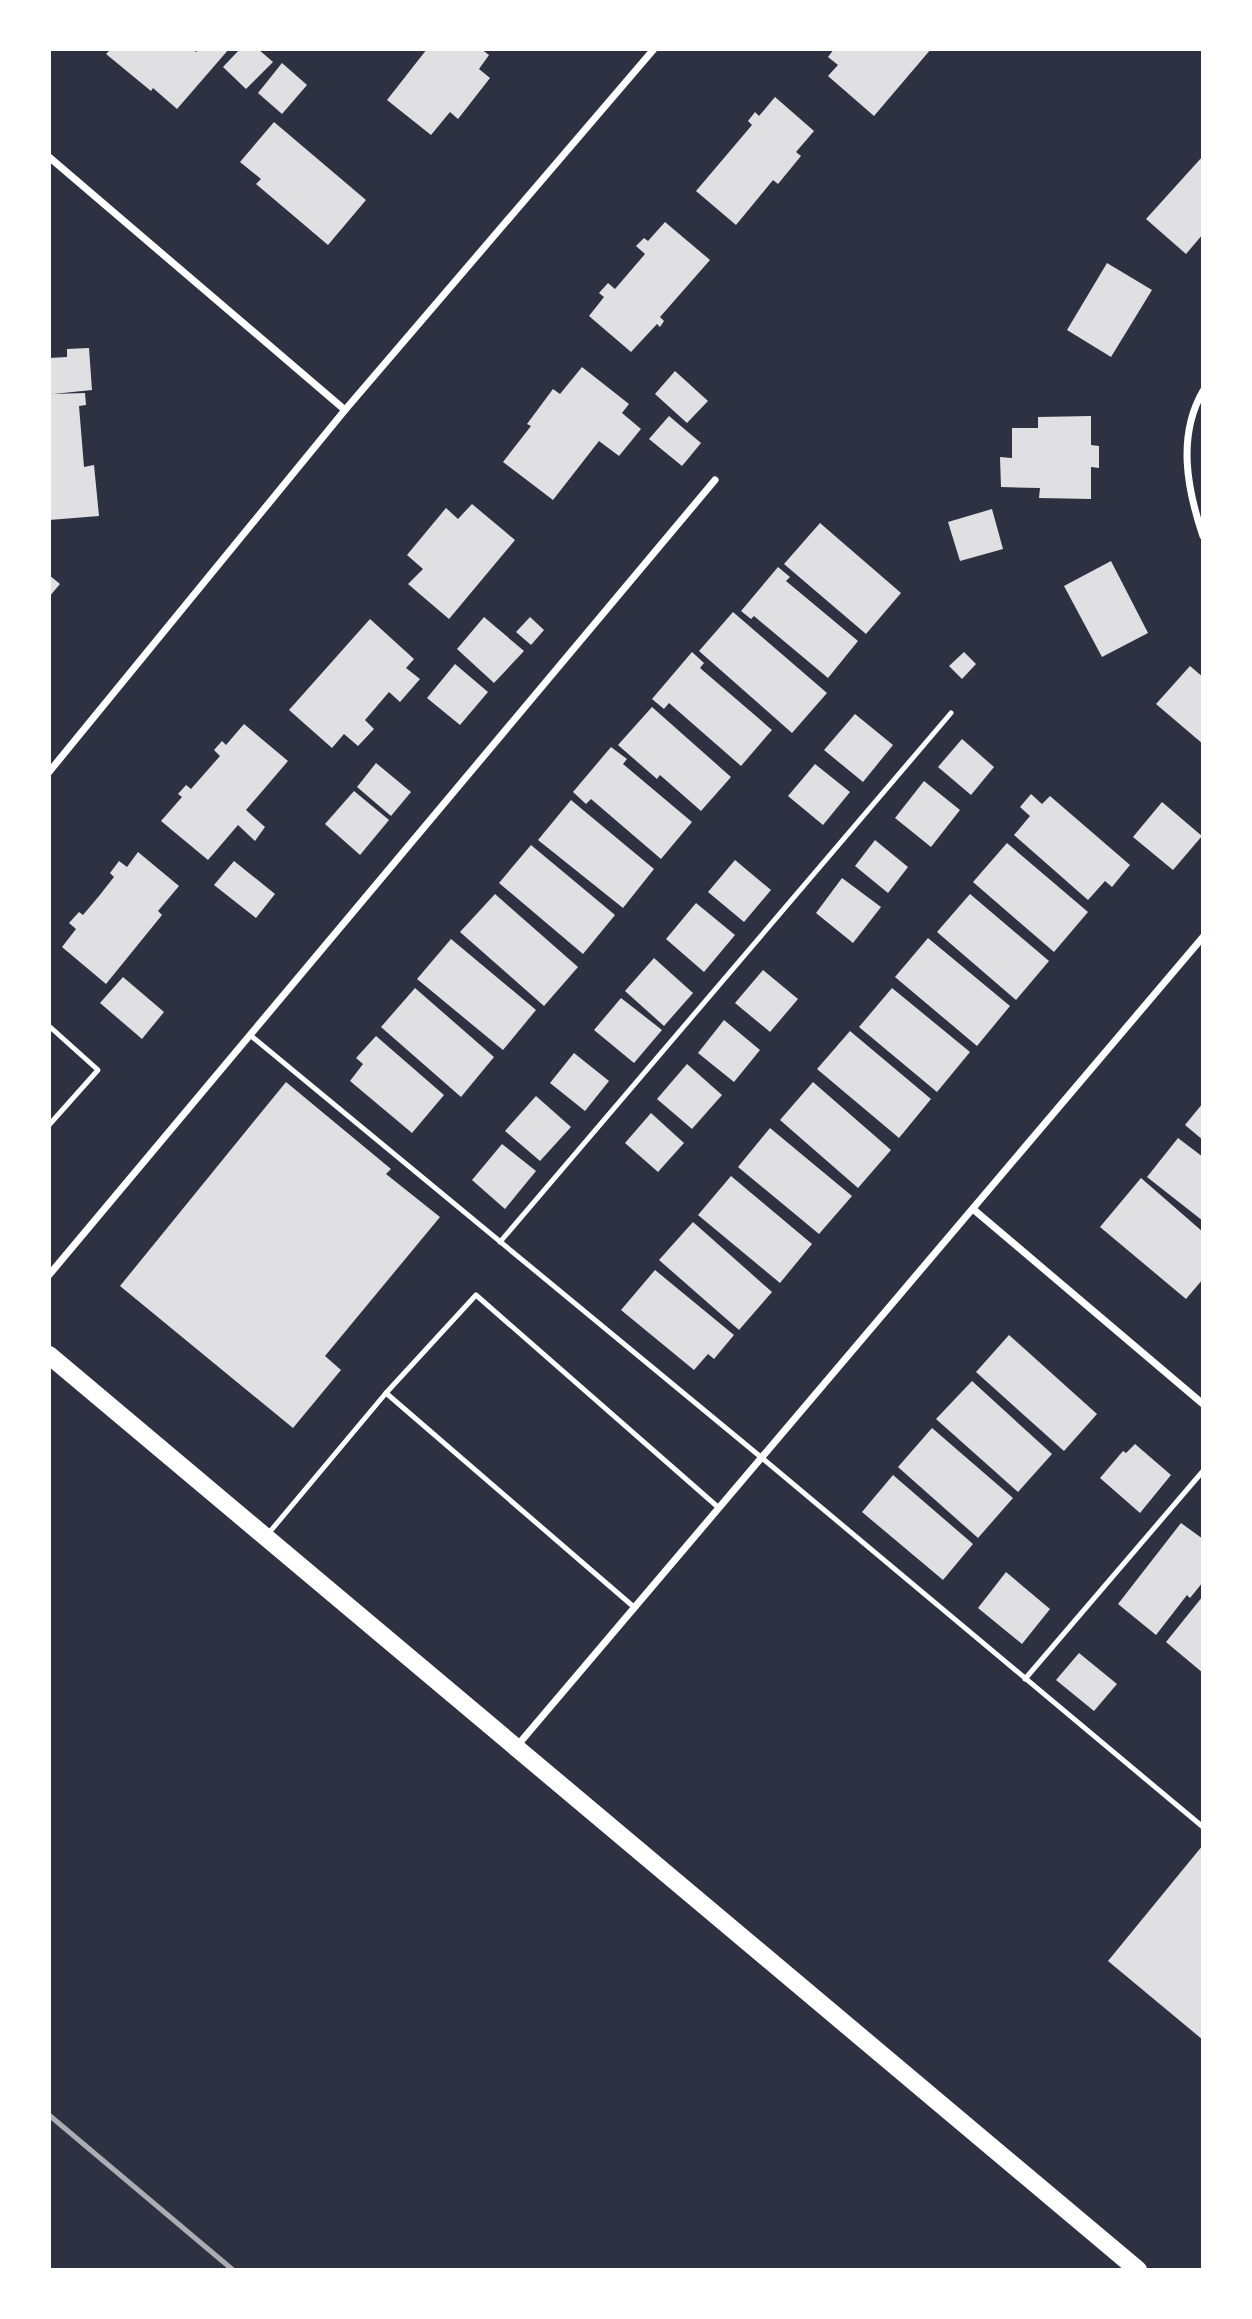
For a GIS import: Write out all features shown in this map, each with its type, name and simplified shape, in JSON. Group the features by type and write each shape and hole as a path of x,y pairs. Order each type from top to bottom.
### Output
{"main road":[{"path":"49,1355 1138,2270"}],"street":[{"path":"49,772 345,410 654,49"},
{"path":"49,157 345,410"},
{"path":"1203,391 1198,399 1186,445 1191,500 1203,536"},
{"path":"49,1275 715,480"},
{"path":"516,1747 1203,937"},
{"path":"973,1209 1203,1404"}],"lane":[{"path":"500,1242 951,713"},
{"path":"49,1026 98,1070 49,1125"},
{"path":"250,1035 1203,1827"},
{"path":"266,1536 386,1393 476,1295 719,1508"},
{"path":"386,1393 635,1608"},
{"path":"1026,1679 1203,1471"}],"building":[{"path":"108,49 192,49 196,52 199,49 229,49 177,109 106,54 110,50"},
{"path":"240,49 258,49 273,62 246,89 223,67"},
{"path":"427,49 481,49 489,55 479,69 490,78 458,119 450,112 431,135 387,100"},
{"path":"834,49 931,49 874,116 828,76 838,65 828,57"},
{"path":"282,63 307,85 282,114 258,93"},
{"path":"775,97 814,131 796,152 801,156 778,184 773,180 736,225 696,191 752,125 748,121 755,112 759,116"},
{"path":"274,122 366,200 328,245 256,184 261,179 240,162"},
{"path":"1203,156 1203,234 1186,254 1146,219"},
{"path":"665,222 710,260 660,317 664,321 660,327 657,324 631,352 589,316 604,297 599,293 608,283 615,289 645,254 636,246 644,238 648,241"},
{"path":"1107,263 1152,290 1111,357 1067,330"},
{"path":"89,348 92,390 53,394 85,393 86,405 79,406 84,467 94,465 99,516 49,520 49,358 67,357 67,349"},
{"path":"582,367 629,404 622,413 641,429 619,456 599,441 553,500 503,462 531,426 527,424 553,389 560,394"},
{"path":"675,371 708,401 687,423 655,394"},
{"path":"669,416 701,443 682,466 649,439"},
{"path":"1091,416 1091,445 1099,446 1099,468 1091,467 1091,499 1039,498 1040,488 1001,487 1000,457 1012,458 1012,428 1038,428 1038,417"},
{"path":"472,504 515,540 449,619 408,584 423,569 407,555 446,508 458,519"},
{"path":"992,509 1003,549 960,561 948,522"},
{"path":"820,523 901,593 866,634 784,564"},
{"path":"1111,561 1148,633 1102,657 1064,586"},
{"path":"778,567 790,577 786,581 858,641 828,678 754,616 751,619 741,611"},
{"path":"49,575 60,584 49,597"},
{"path":"733,612 827,693 792,733 699,651"},
{"path":"484,617 524,651 494,683 457,649"},
{"path":"530,617 544,630 531,645 516,632"},
{"path":"370,619 414,659 406,668 420,679 400,702 389,692 365,720 374,729 358,746 344,734 332,748 289,710"},
{"path":"692,652 704,663 700,668 772,730 741,766 669,703 664,709 652,699"},
{"path":"964,652 976,664 962,679 949,666"},
{"path":"455,664 488,692 460,725 427,698"},
{"path":"1190,666 1203,677 1203,744 1156,704"},
{"path":"652,707 731,777 701,811 660,775 657,779 618,745"},
{"path":"855,714 893,745 863,782 824,750"},
{"path":"244,724 288,761 246,810 265,827 255,841 238,825 208,860 161,821 182,797 178,794 186,785 191,789 220,756 214,750 222,741 226,745"},
{"path":"962,739 994,767 971,795 938,767"},
{"path":"611,747 627,759 623,764 692,822 661,859 591,799 586,804 573,792"},
{"path":"376,763 411,792 391,816 357,787"},
{"path":"815,764 850,792 823,825 788,796"},
{"path":"924,781 960,810 931,847 895,818"},
{"path":"354,791 389,820 360,855 325,824"},
{"path":"1031,794 1042,804 1050,796 1130,865 1112,887 1105,881 1088,900 1014,835 1030,816 1020,807"},
{"path":"571,800 654,869 623,908 538,840"},
{"path":"1162,802 1202,836 1173,870 1133,837"},
{"path":"875,840 908,867 888,893 855,866"},
{"path":"1007,843 1088,912 1054,952 973,882"},
{"path":"531,845 615,915 583,954 499,883"},
{"path":"138,852 179,886 158,911 162,915 106,984 62,947 76,929 69,923 79,912 83,915 99,896 114,877 110,873 119,861 127,867"},
{"path":"735,860 771,890 744,922 708,892"},
{"path":"234,861 275,894 256,918 214,885"},
{"path":"842,878 881,907 853,943 816,913"},
{"path":"495,894 578,967 544,1006 460,932"},
{"path":"970,894 1049,961 1016,1000 937,932"},
{"path":"696,903 735,935 704,972 666,939"},
{"path":"928,938 1010,1006 977,1046 895,977"},
{"path":"451,939 536,1010 503,1050 417,979"},
{"path":"654,958 693,993 664,1026 625,991"},
{"path":"763,970 798,999 770,1032 735,1003"},
{"path":"123,977 164,1012 142,1039 100,1003"},
{"path":"415,988 494,1057 461,1097 381,1027"},
{"path":"892,988 970,1052 937,1092 859,1027"},
{"path":"621,998 662,1030 634,1063 594,1030"},
{"path":"724,1020 760,1050 734,1082 698,1053"},
{"path":"850,1031 931,1099 899,1138 817,1069"},
{"path":"376,1036 444,1095 412,1133 350,1081 363,1064 356,1058"},
{"path":"574,1053 609,1081 585,1111 550,1083"},
{"path":"687,1064 722,1095 692,1129 657,1099"},
{"path":"286,1082 391,1169 386,1174 440,1217 325,1356 341,1370 293,1428 120,1286"},
{"path":"813,1082 891,1150 858,1188 780,1120"},
{"path":"536,1096 571,1127 540,1161 505,1131"},
{"path":"1203,1103 1203,1140 1185,1125"},
{"path":"651,1113 684,1143 658,1172 625,1143"},
{"path":"770,1128 852,1196 819,1234 738,1167"},
{"path":"1178,1138 1203,1157 1203,1221 1147,1177"},
{"path":"502,1144 536,1171 505,1209 472,1180"},
{"path":"731,1176 812,1244 780,1283 698,1215"},
{"path":"1141,1178 1203,1232 1203,1279 1186,1299 1100,1227"},
{"path":"693,1222 772,1292 739,1330 659,1260"},
{"path":"655,1270 734,1335 714,1359 708,1354 694,1370 621,1310"},
{"path":"1009,1335 1097,1414 1064,1451 976,1372"},
{"path":"972,1381 1052,1454 1018,1492 936,1419"},
{"path":"932,1428 1013,1498 978,1538 898,1467"},
{"path":"1135,1444 1171,1475 1140,1513 1100,1478 1123,1451 1126,1453"},
{"path":"893,1475 973,1544 943,1580 862,1512"},
{"path":"1181,1523 1203,1539 1203,1582 1190,1598 1187,1595 1156,1635 1118,1604"},
{"path":"1006,1572 1050,1609 1022,1644 978,1608"},
{"path":"1203,1596 1203,1673 1166,1642"},
{"path":"1079,1653 1117,1684 1094,1711 1056,1680"},
{"path":"1203,1845 1203,2040 1108,1961"}],"railway":[{"path":"49,2115 233,2270"}]}
